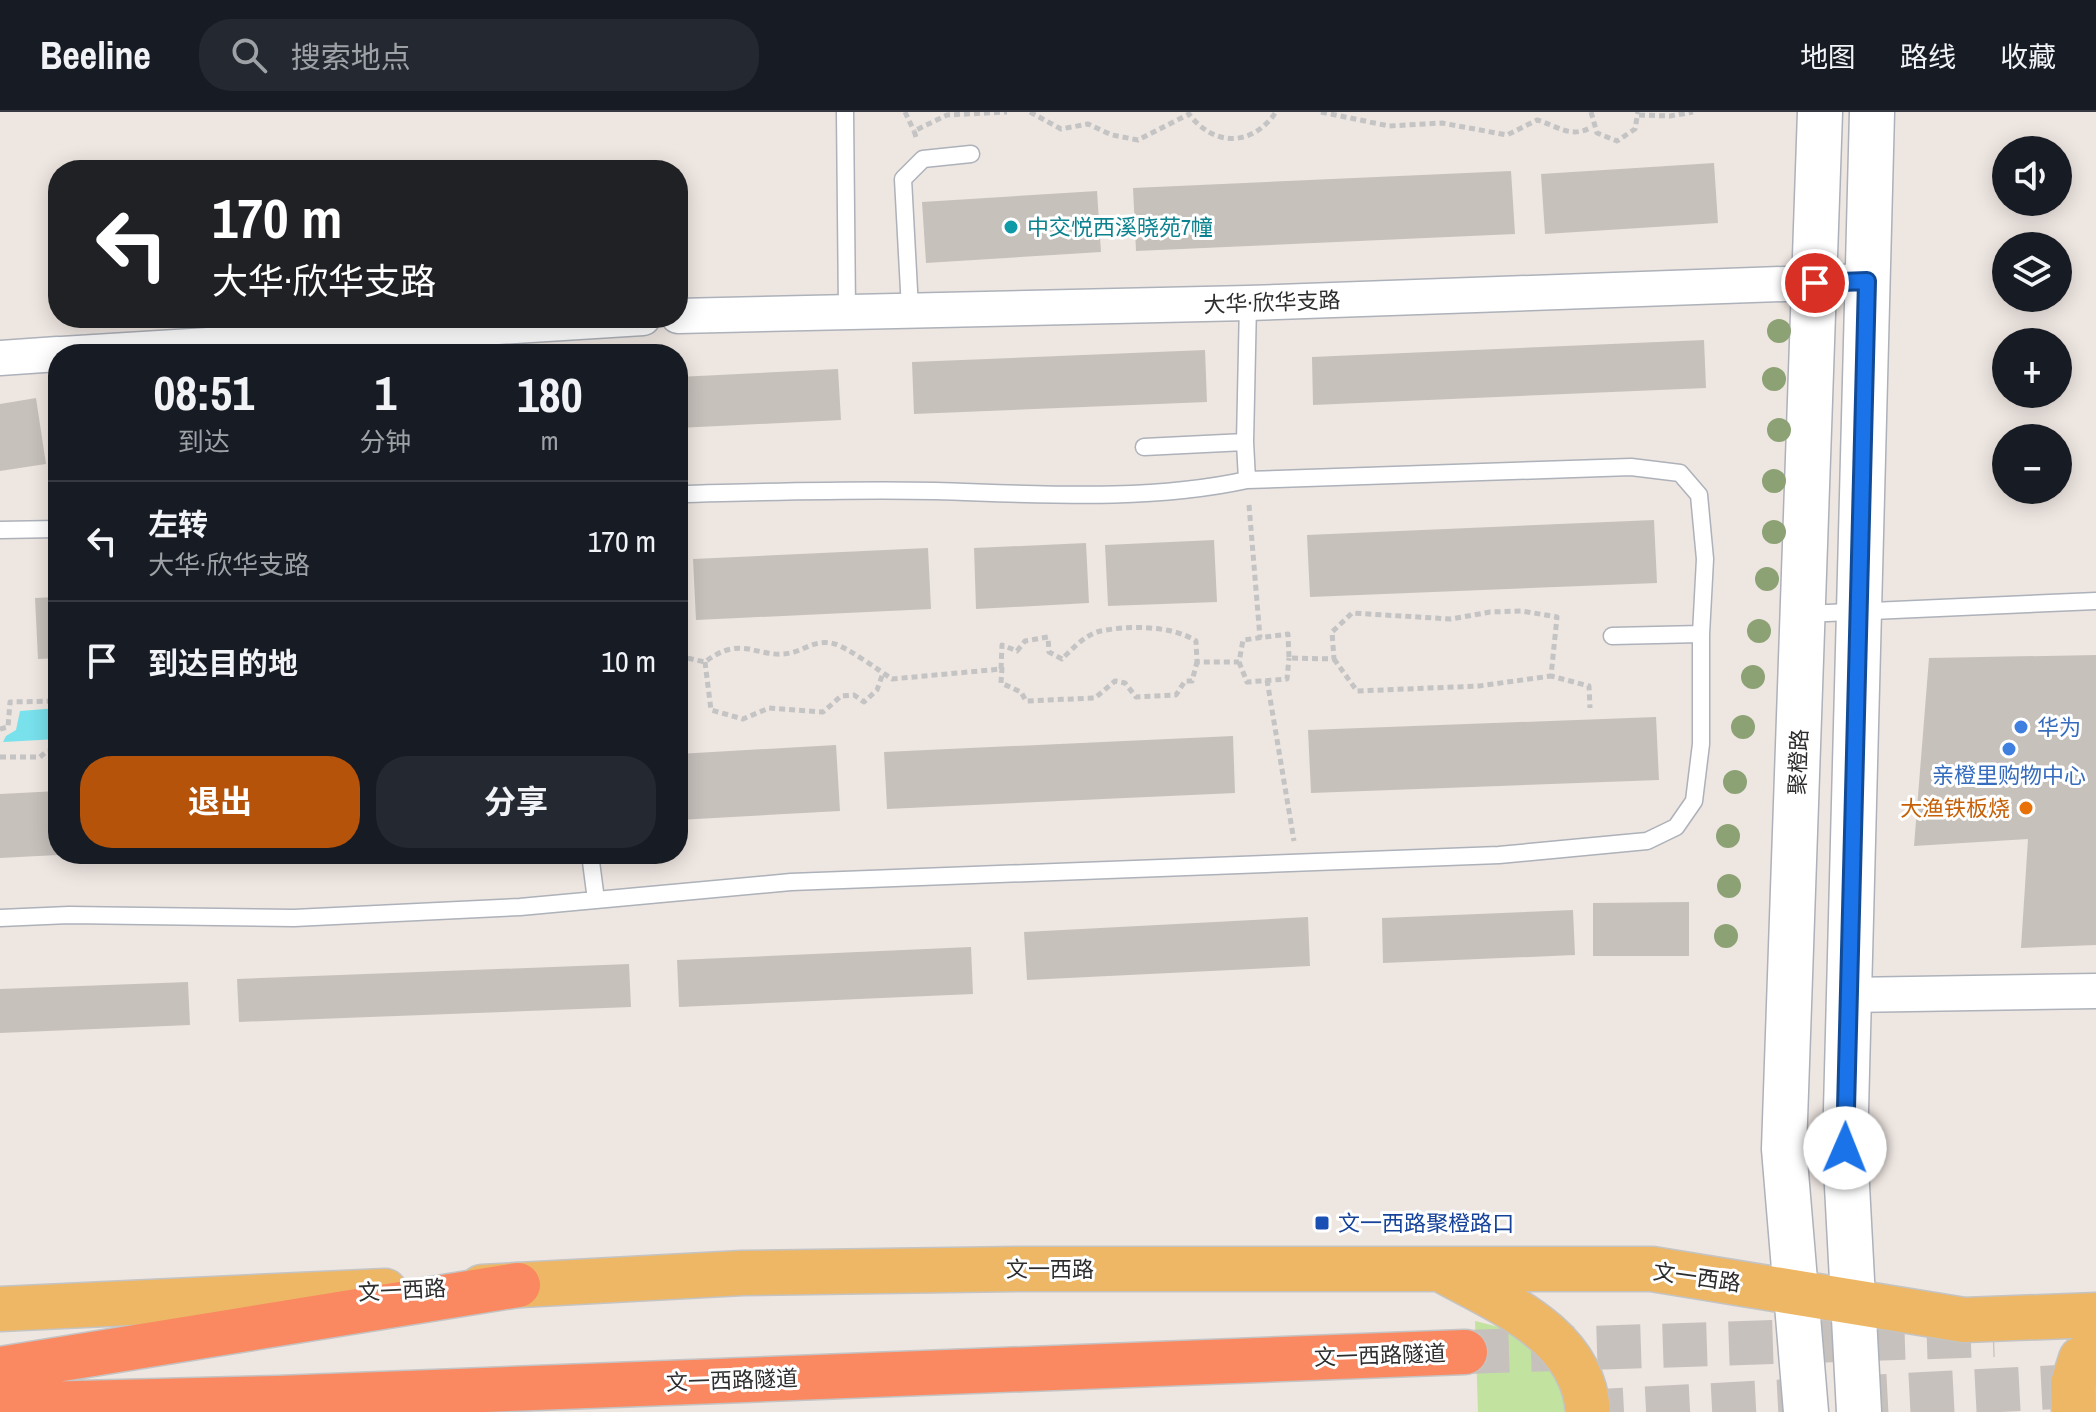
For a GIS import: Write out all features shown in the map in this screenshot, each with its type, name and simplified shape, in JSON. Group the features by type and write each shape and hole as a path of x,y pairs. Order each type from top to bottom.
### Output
{"highway":[{"path":"0,1369 518,1285"},
{"name":"文一西路隧道","path":"0,1405 278,1398 1465,1352"}],"main road":[{"path":"1440,1269 1537,1324 1558,1342 1587,1397 1588,1412"},
{"name":"文一西路","path":"0,1309 772,1272 1652,1269 1964,1320 2096,1315"},
{"path":"2074,1412 2073,1384 2081,1359 2096,1353"}],"street":[{"name":"聚橙路","path":"1806,1412 1784,1149 1820,112"},
{"path":"1859,1412 1845,1148 1872,112"},
{"name":"大华·欣华支路","path":"688,316 1248,303 1867,281"},
{"path":"222,344 481,328"},
{"path":"0,358 48,355"},
{"path":"1849,995 2096,991"}],"lane":[{"path":"845,112 847,311"},
{"path":"910,309 903,179 923,159 971,154"},
{"path":"1247,480 1248,303"},
{"path":"1144,447 1245,442"},
{"path":"0,918 69,915 294,918 520,907 791,882 1499,855 1647,841 1676,827 1694,801 1701,744 1705,559 1699,495 1680,473 1631,467 1247,480 1183,491 1032,493 847,489 688,494"},
{"path":"0,530 48,529"},
{"path":"1803,614 2096,601"},
{"path":"1612,636 1701,634"},
{"path":"591,864 596,900"}],"path":[{"path":"905,112 923,159"},
{"path":"914,131 947,115 1007,112"},
{"path":"1030,112 1061,129 1088,124 1112,135 1138,140 1189,114 1201,130 1222,139 1245,136 1267,125 1276,112"},
{"path":"1321,112 1389,126 1442,123 1507,135 1537,120 1564,132 1582,133 1592,127"},
{"path":"1591,112 1592,127 1603,138 1624,139 1635,129 1638,113 1670,116 1693,112"},
{"path":"1247,480 1260,638"},
{"path":"1551,676 1557,617 1522,611 1490,612 1451,619 1352,613 1332,632 1334,659 1357,691 1479,686 1551,676 1589,686 1590,708"},
{"path":"1126,630 1187,636 1196,641 1197,662 1192,681 1185,681 1176,695 1136,697 1125,683 1115,681 1095,698 1026,701 1021,692 1001,683 1002,666 1002,645 1017,651 1025,641 1048,637 1049,652 1062,659 1094,633 1126,630"},
{"path":"1288,634 1287,679 1247,682 1239,662 1243,640 1260,638 1288,634"},
{"path":"688,658 705,662 719,652 741,646 793,652 807,644 834,644 859,660 877,666 892,679 1001,669 1002,666"},
{"path":"1289,658 1334,659"},
{"path":"705,662 711,710 743,719 769,708 823,712 841,696 854,695 864,702 877,690 883,673"},
{"path":"1197,662 1239,662"},
{"path":"1267,680 1298,862"},
{"path":"0,729 8,727 10,702 48,701"},
{"path":"0,757 40,757 48,751"}],"green space":[{"path":"1475,1321 1515,1331 1552,1356 1572,1412 1478,1412"}],"water":[{"path":"48,709 48,740 3,742 16,730 20,711"}],"building":[{"path":"1714,163 1718,223 1545,234 1541,174"},
{"path":"1511,171 1515,234 1136,251 1133,188"},
{"name":"中交悦西溪晓苑7幢","path":"1097,191 1101,252 926,263 922,202"},
{"path":"1704,340 1706,388 1313,405 1312,357"},
{"path":"1205,350 1207,402 914,414 912,362"},
{"path":"838,369 841,420 688,428 688,376"},
{"path":"36,398 46,464 0,471 0,404"},
{"path":"1654,520 1657,583 1310,597 1307,535"},
{"path":"1214,540 1217,602 1108,606 1105,545"},
{"path":"1086,543 1089,603 976,609 974,548"},
{"path":"928,548 931,609 696,620 693,559"},
{"path":"48,597 48,658 38,659 35,598"},
{"name":"亲橙里购物中心","path":"2096,655 2096,945 2021,948 2028,839 1914,846 1929,658"},
{"path":"1656,717 1659,780 1311,793 1308,730"},
{"path":"1233,736 1235,793 887,809 884,752"},
{"path":"836,745 840,811 688,819 688,753"},
{"path":"48,792 48,856 0,858 0,794"},
{"path":"1689,902 1689,956 1593,956 1593,903"},
{"path":"1573,910 1575,955 1383,963 1382,918"},
{"path":"1308,917 1310,966 1027,980 1024,932"},
{"path":"971,947 973,994 679,1007 677,960"},
{"path":"629,964 631,1007 239,1022 237,979"},
{"path":"188,982 190,1025 0,1033 0,989"}],"tunnel":[{"path":"1465,1352 1994,1335"},
{"path":"1580,1412 2096,1385"}],"place":[{"name":"中交悦西溪晓苑7幢","path":"1011,227"},
{"name":"华为","path":"2021,727"},
{"name":"亲橙里购物中心","path":"2009,749"},
{"name":"大渔铁板烧","path":"2026,808"},
{"name":"文一西路聚橙路口","path":"1322,1223"}],"route":[{"path":"1815,283 1867,281 1845,1148"}]}
